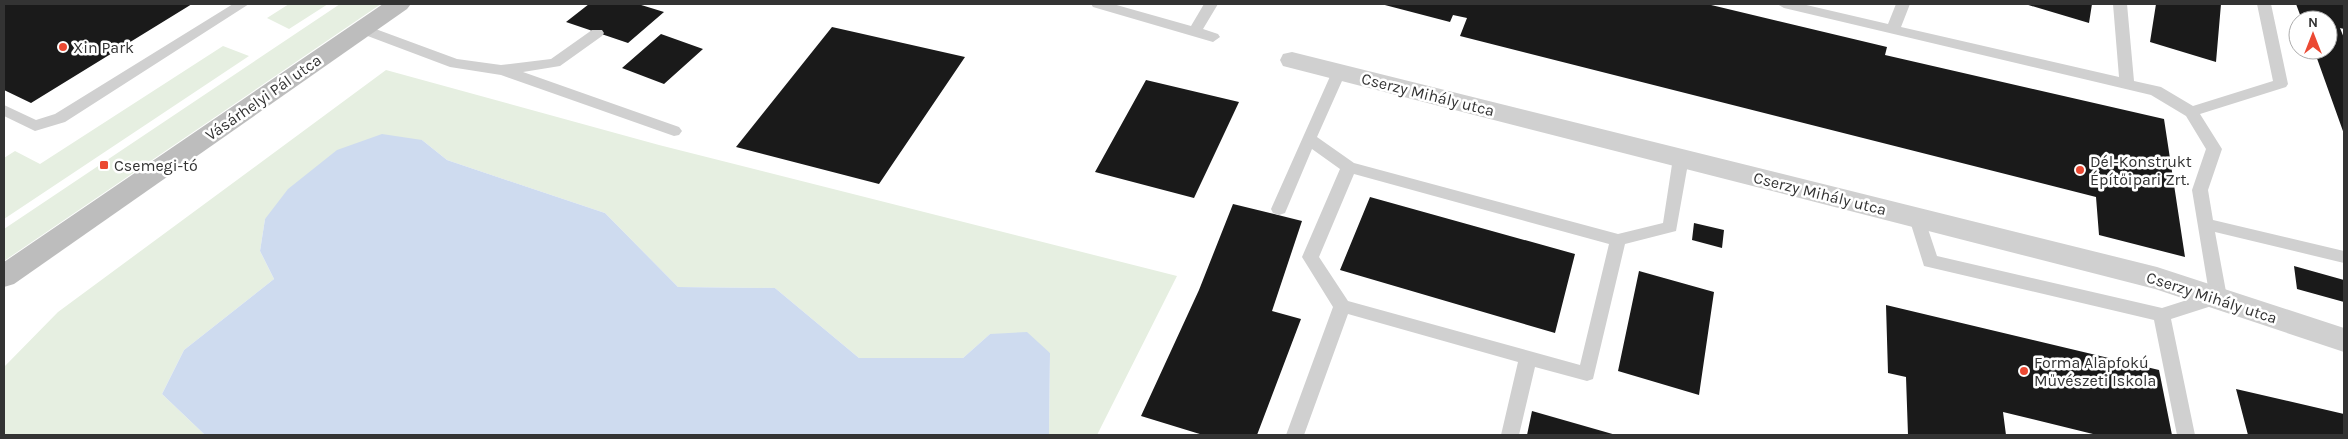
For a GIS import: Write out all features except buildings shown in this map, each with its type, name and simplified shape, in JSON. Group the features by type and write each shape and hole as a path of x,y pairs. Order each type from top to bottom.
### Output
{"main road":[{"name":"Vásárhelyi Pál utca","path":"4,276 399,4"}],"street":[{"name":"Cserzy Mihály utca","path":"1292,60 2157,278 2344,340"}],"lane":[{"path":"4,110 35,126 60,118 242,4"},
{"path":"1098,4 1213,38"},
{"path":"1194,32 1211,4"},
{"path":"1784,4 2156,91 2191,112 2214,149 2200,190 2218,297 2162,315 1930,261 1917,218"},
{"path":"1893,29 1903,4"},
{"path":"2120,4 2127,84"},
{"path":"2191,112 2281,84 2264,4"},
{"path":"362,29 455,64 501,70 674,131"},
{"path":"501,70 555,64 597,33"},
{"path":"1279,209 1338,72"},
{"path":"1309,139 1349,168 1618,240 1670,227 1681,158"},
{"path":"1349,168 1310,257 1342,306 1587,374 1618,240"},
{"path":"2206,224 2344,257"},
{"path":"1295,435 1342,306"},
{"path":"2162,315 2186,435"},
{"path":"1510,435 1528,358"}],"shaded area":[{"path":"289,4 328,4 289,29 267,18"},
{"path":"340,4 381,4 4,261 4,229"},
{"path":"223,46 249,56 4,219 4,158 15,151 40,164"},
{"path":"386,70 659,145 1177,276 1097,435 1049,435 1050,353 990,334 963,358 859,358 775,288 678,287 605,213 447,160 422,140 265,219 260,251 274,279 184,350 162,394 205,435 4,435 4,367 58,312"}],"water":[{"path":"382,134 422,140 447,160 605,213 678,287 775,288 859,358 963,358 990,334 1027,332 1050,353 1049,435 205,435 162,394 184,350 274,279 260,251 265,219 288,189 337,150"}],"place":[{"name":"Xin Park","path":"63,47"},
{"name":"Csemegi-tó","path":"104,165"},
{"name":"Dél-Konstrukt Építőipari Zrt.","path":"2080,170"},
{"name":"Forma Alapfokú Művészeti Iskola","path":"2024,371"}]}
